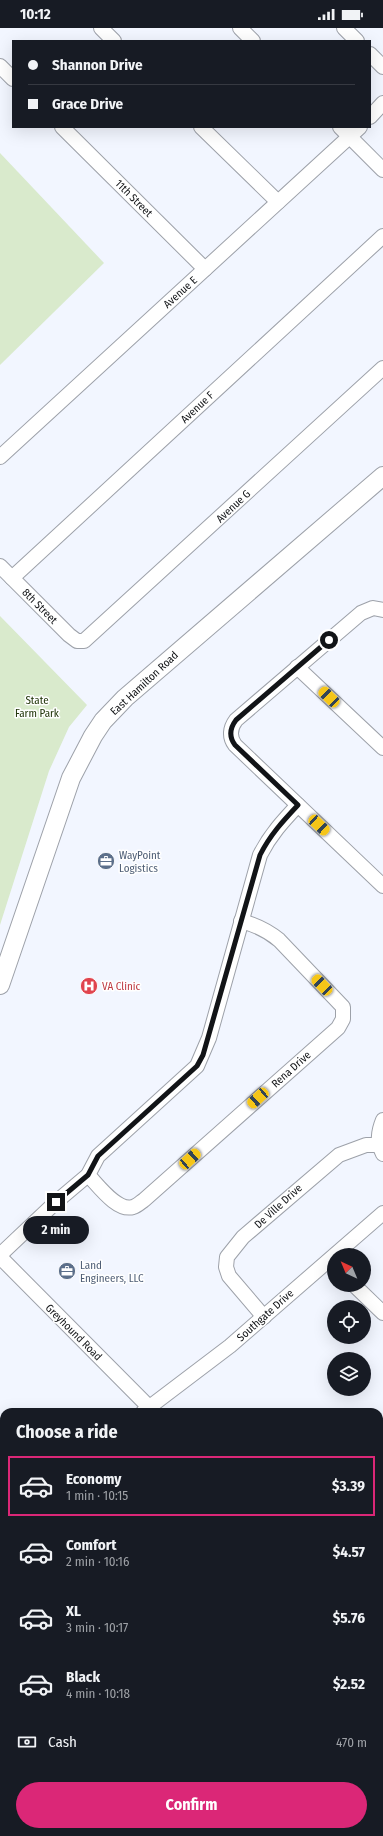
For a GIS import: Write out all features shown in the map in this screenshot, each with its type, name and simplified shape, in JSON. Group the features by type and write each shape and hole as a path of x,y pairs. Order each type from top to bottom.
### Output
{"main road":[{"name":"East Hamilton Road","path":"0,985 71,778 85,750 103,721 125,698 184,646 383,476"}],"street":[{"path":"100,28 113,40"},
{"path":"240,28 252,40"},
{"path":"344,28 356,40"},
{"path":"371,55 383,67"},
{"path":"0,66 12,78"},
{"path":"371,116 383,103"},
{"name":"11th Street","path":"63,128 206,269"},
{"path":"202,128 278,202"},
{"path":"350,130 383,170"},
{"name":"Avenue E","path":"0,457 278,202 350,130"},
{"name":"Avenue F","path":"12,578 383,236"},
{"name":"Avenue G","path":"81,642 84,641 208,530 383,368"},
{"name":"8th Street","path":"0,566 69,635 81,642"},
{"path":"378,609 361,613 297,667 236,720 231,730 231,736 235,745 383,886"},
{"path":"297,667 383,748"},
{"path":"0,1256 56,1202 88,1175 98,1156 197,1066 209,1038 260,855 279,825 298,805"},
{"name":"Rena Drive","path":"88,1175 115,1203 124,1207 133,1207 144,1200 338,1028 343,1020 343,1007 279,940 268,931 257,925 241,921"},
{"name":"De Ville Drive","path":"264,1317 229,1276 226,1267 227,1257 243,1237 339,1155 366,1145 381,1149 378,1135 383,1120"},
{"name":"Southgate Drive","path":"347,1248 383,1213"},
{"name":"Greyhound Road","path":"0,1256 144,1408"},
{"name":"Southgate Drive","path":"146,1408 205,1366 327,1266"},
{"path":"361,1292 383,1313"}],"green space":[{"path":"0,153 104,263 0,365"},
{"name":"State Farm Park","path":"0,616 87,705 69,727 49,771 0,925"}],"place":[{"name":"WayPoint Logistics","path":"106,861"},
{"name":"VA Clinic","path":"89,986"},
{"name":"Land Engineers, LLC","path":"67,1271"}],"route":[{"path":"56,1202 88,1175 98,1156 197,1066 203,1055 260,855 267,840 298,805 235,745 231,736 232,725 329,640"}]}
